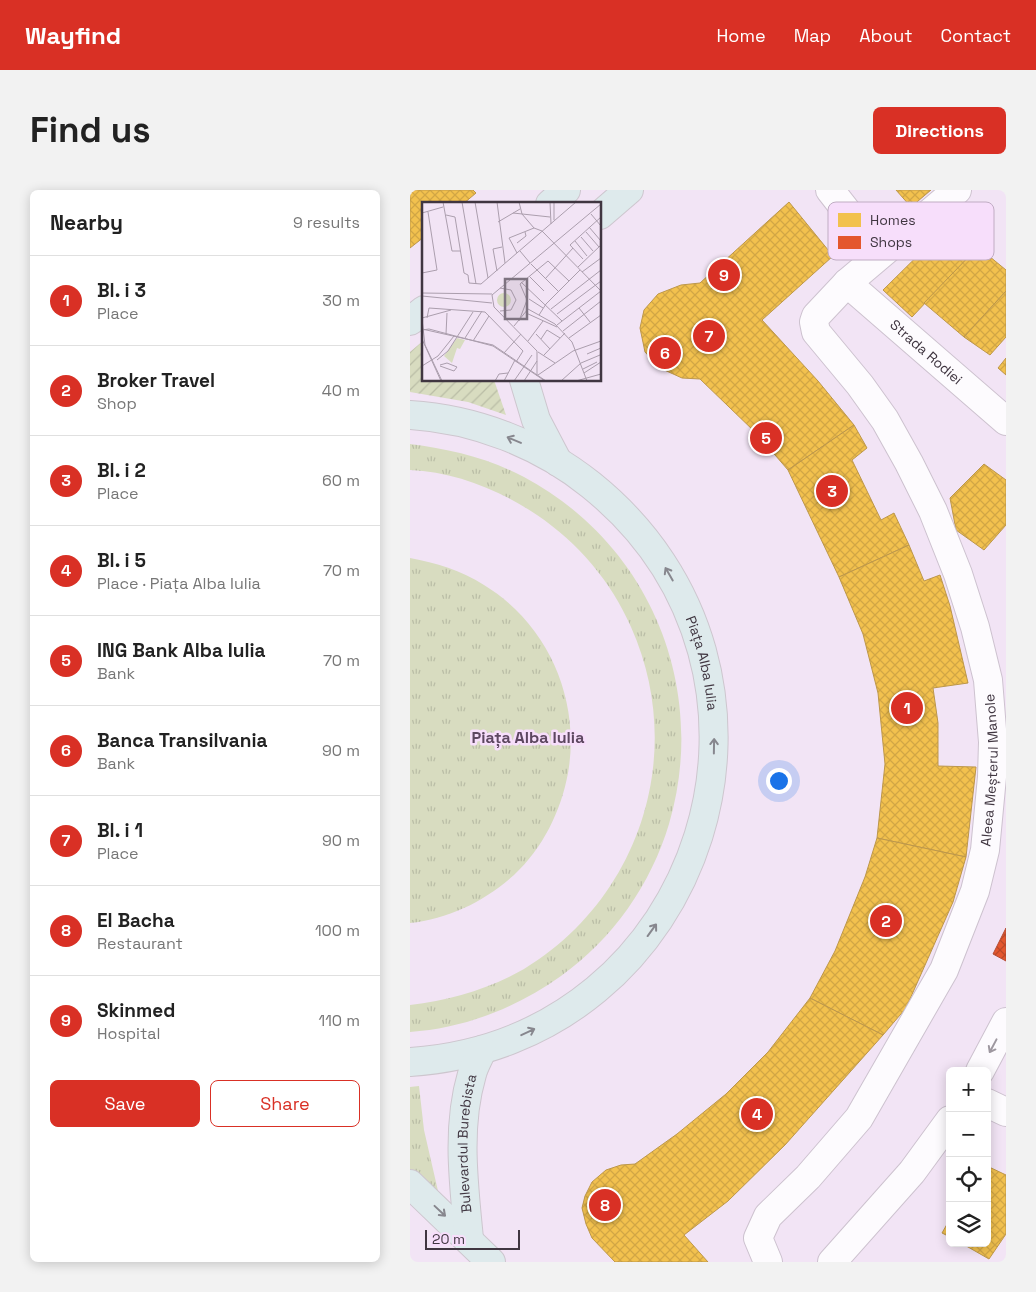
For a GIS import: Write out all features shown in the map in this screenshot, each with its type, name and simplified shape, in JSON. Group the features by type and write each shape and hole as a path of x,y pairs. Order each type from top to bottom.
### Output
{"main road":[{"path":"552,202 566,190"},
{"path":"601,214 628,190"},
{"path":"410,321 422,312"},
{"path":"524,381 536,420 558,462"},
{"name":"Piața Alba Iulia","path":"410,415 446,419 482,428 533,448 586,481 624,515 657,554 679,591 698,639 705,663 712,697 714,739 712,780 701,829 687,868 668,905 634,952 605,981 565,1011 529,1032 482,1050 444,1059 410,1062"},
{"name":"Bulevardul Burebista","path":"469,1239 463,1171 463,1124 472,1073 482,1050"},
{"name":"Bulevardul Burebista","path":"410,1184 491,1262"}],"street":[{"path":"830,190 839,202"},
{"name":"Aleea Meșterul Manole","path":"943,202 957,190"},
{"name":"Aleea Meșterul Manole","path":"768,1262 758,1238 768,1216 808,1177 859,1118 944,970 975,891 985,850 992,777 988,680 975,627 958,574 925,495 885,420 860,385 816,332 814,322 816,316 847,283 873,260"},
{"name":"Strada Rodiei","path":"847,283 1006,421"},
{"path":"982,1067 1006,1022"},
{"path":"991,1105 1006,1112"},
{"path":"832,1262 912,1172 946,1125"}],"green space":[{"path":"422,342 422,381 494,381 506,415 468,402 410,392 410,352"},
{"path":"410,444 468,455 510,470 568,506 605,540 636,580 659,625 674,672 681,722 679,773 669,824 652,868 641,889 613,927 580,961 561,976 526,998 470,1021 430,1030 410,1032 410,1005 469,993 524,969 564,939 598,903 624,863 642,818 653,771 654,723 647,675 631,627 614,594 592,564 552,526 508,498 476,484 444,474 410,470"},
{"path":"410,558 429,562 466,575 507,601 526,621 542,642 555,666 564,692 569,718 571,746 565,787 555,815 534,853 514,875 479,901 466,907 439,917 410,923"},
{"path":"419,1086 424,1130 441,1204 410,1175 410,1087"}],"building: Homes":[{"path":"410,190 473,190 476,193 465,202 422,202 422,239 410,248"},
{"path":"896,190 931,190 917,202 907,202"},
{"path":"789,202 828,250 829,260 762,320 818,381 854,425 788,470 756,433 700,379 682,378 660,368 645,352 640,328 644,310 658,294 681,285 700,283"},
{"path":"913,260 966,260 912,317 883,290"},
{"path":"965,260 994,260 1006,270 1006,291 964,337 924,303"},
{"path":"1006,291 1006,337 990,355 964,337"},
{"path":"1006,358 1006,375 998,368"},
{"path":"854,425 867,448 852,460 881,520 894,513 909,545 839,577 788,470"},
{"path":"984,464 1006,480 1006,525 984,550 956,530 950,498"},
{"path":"909,545 924,581 940,575 950,606 968,683 933,688 938,723 938,766 976,767 966,857 877,838 885,764 878,693 863,634 839,577"},
{"path":"877,838 966,857 953,902 906,1008 883,1035 810,998 835,951 865,877"},
{"path":"810,998 883,1035 785,1145 728,1201 684,1235 708,1262 615,1262 592,1238 586,1224 582,1208 585,1196 592,1182 606,1170 621,1165 635,1164 677,1134 726,1094 768,1052"},
{"path":"991,1168 1006,1175 1006,1234 989,1259 968,1247 991,1247"},
{"path":"946,1226 946,1235 942,1233"}],"building: Shops":[{"path":"1006,928 1006,961 993,954"}],"place":[{"name":"Skinmed","path":"724,275"},
{"name":"Bl. i 1","path":"709,336"},
{"name":"Banca Transilvania","path":"665,353"},
{"name":"ING Bank Alba Iulia","path":"766,438"},
{"name":"Bl. i 2","path":"832,491"},
{"name":"Bl. i 3","path":"907,708"},
{"name":"Broker Travel","path":"886,921"},
{"name":"Bl. i 5","path":"757,1114"},
{"name":"El Bacha","path":"605,1205"}],"district":[{"name":"Piața Alba Iulia","path":"528,737"}]}
